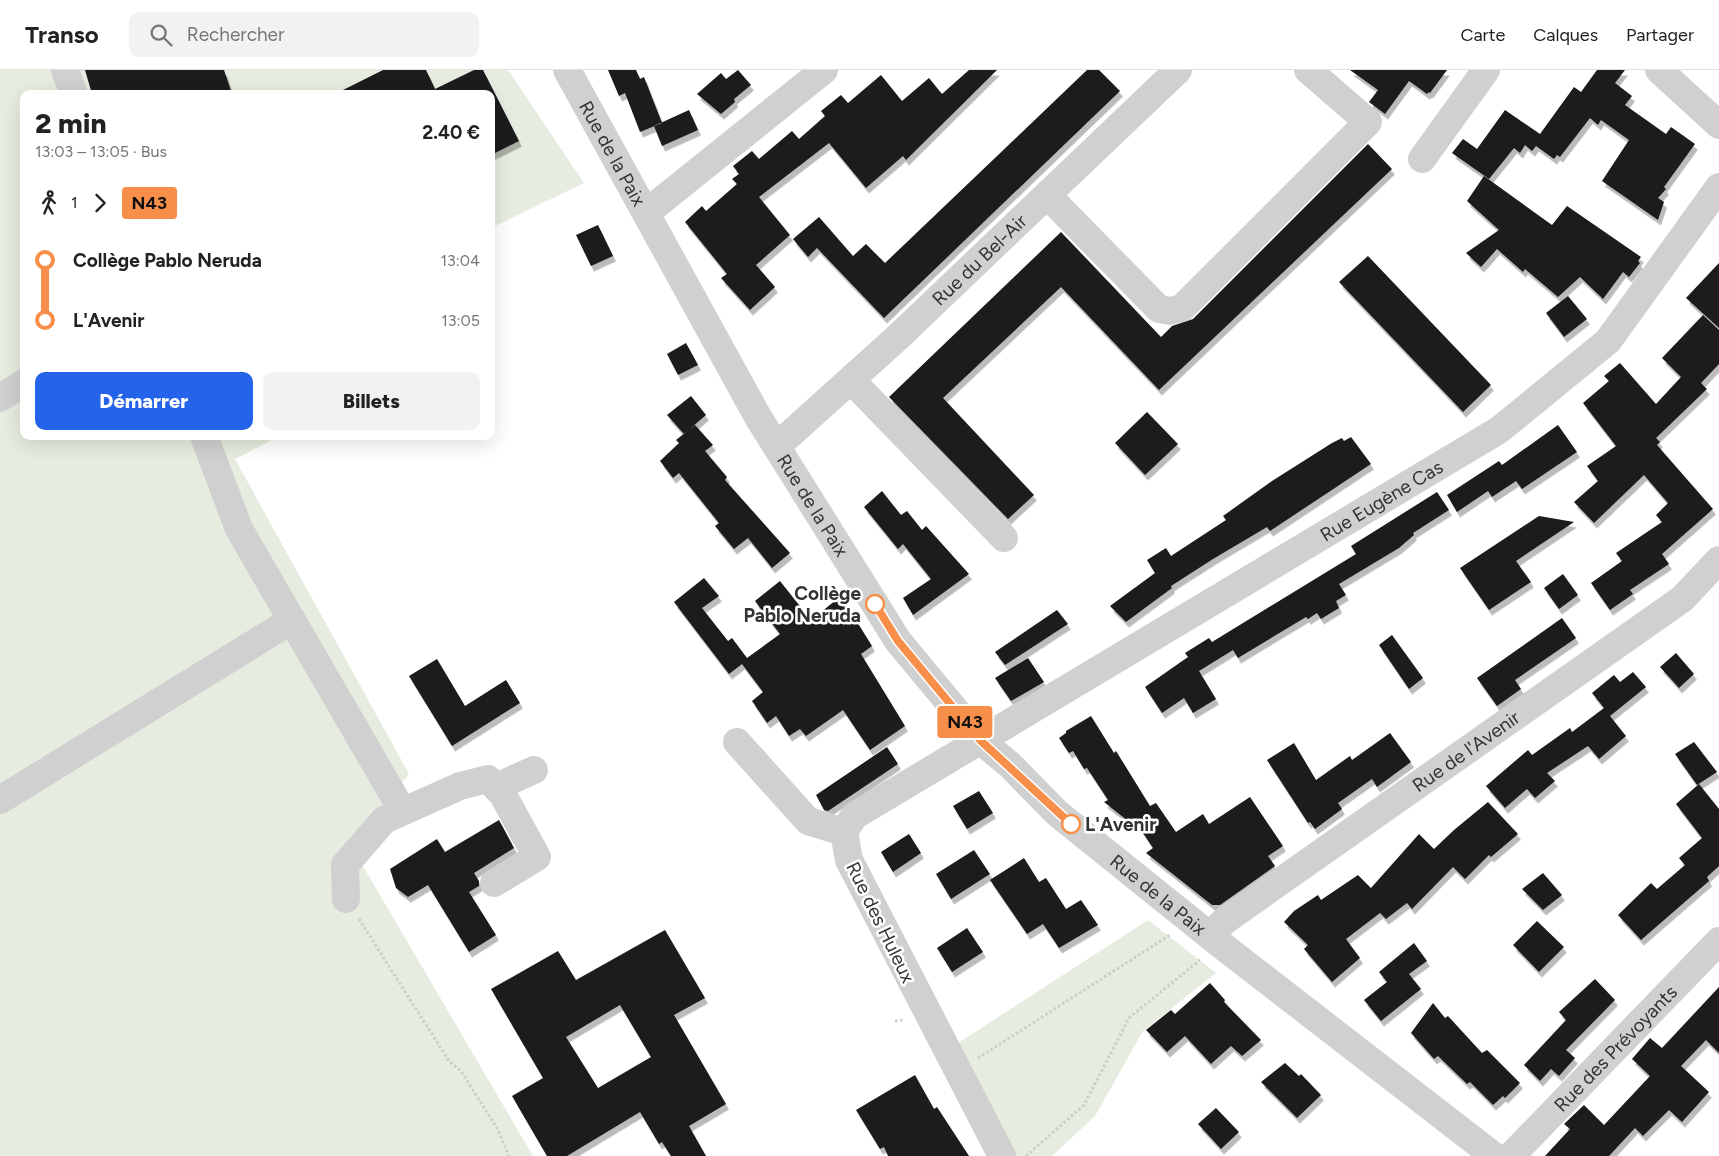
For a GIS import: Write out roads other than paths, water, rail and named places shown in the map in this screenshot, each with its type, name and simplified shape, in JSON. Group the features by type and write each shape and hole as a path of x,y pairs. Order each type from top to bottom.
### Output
{"street":[{"path":"65,70 72,90"},
{"name":"Rue de la Paix","path":"567,70 758,417 898,641 981,741 1010,766 1057,813 1207,933 1494,1156"},
{"path":"646,213 824,70"},
{"name":"Rue du Bel-Air","path":"777,446 851,380 1178,70"},
{"path":"1047,195 1159,309 1170,311 1182,308 1368,122 1308,70"},
{"path":"1422,159 1486,70"},
{"path":"1659,70 1719,125"},
{"name":"Rue Eugène Cas","path":"981,741 1499,430 1608,342 1719,187"},
{"path":"851,380 1004,538"},
{"path":"0,398 20,386"},
{"path":"206,440 239,529 402,810"},
{"name":"Rue de l'Avenir","path":"1207,933 1682,599 1719,560"},
{"path":"0,800 292,620"},
{"path":"737,742 808,821 844,832 854,816 981,741"},
{"path":"496,787 534,770"},
{"path":"346,899 345,865 384,820 402,810 460,786 488,779 503,795 537,857 494,883"},
{"name":"Rue des Huleux","path":"844,832 849,860 1002,1156"},
{"name":"Rue des Prévoyants","path":"1511,1156 1719,941"}],"place":[{"name":"Collège Pablo Neruda","path":"875,604"},
{"name":"L'Avenir","path":"1071,824"}]}
